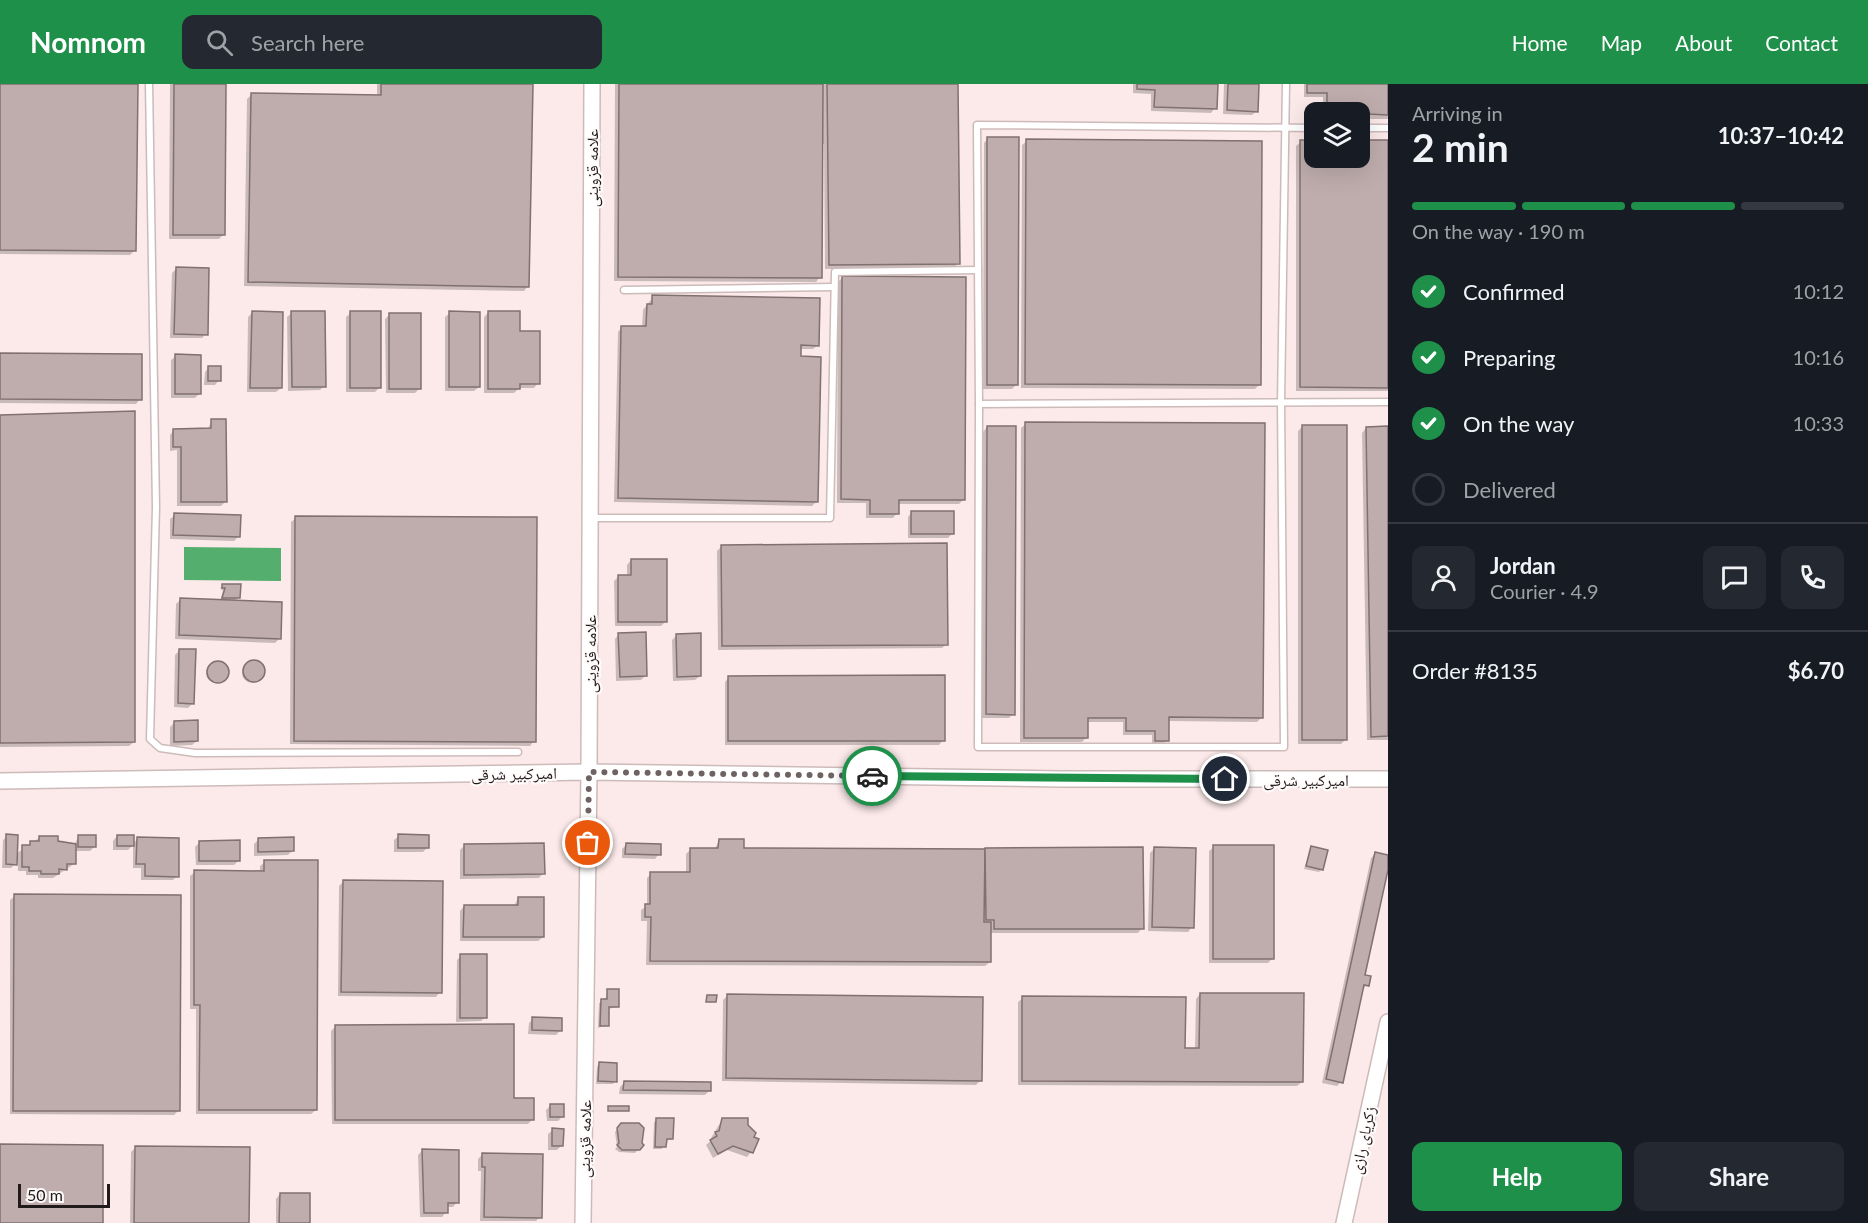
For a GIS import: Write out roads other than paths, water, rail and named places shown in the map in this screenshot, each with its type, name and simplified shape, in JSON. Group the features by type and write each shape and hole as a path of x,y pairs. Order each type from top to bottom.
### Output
{"street":[{"name":"علامه قزوینی","path":"583,1223 589,772 592,84"},
{"name":"امیرکبیر شرقی","path":"0,781 589,772 1061,779 1388,779"},
{"name":"زکریای رازی","path":"1344,1223 1388,1022"}],"lane":[{"path":"149,84 156,507 150,740 160,748 195,753 518,752"},
{"path":"1286,84 1285,128 1281,402 1284,747 978,747 977,125 1285,128 1304,128"},
{"path":"1370,128 1388,128"},
{"path":"590,518 830,518 835,272 978,270"},
{"path":"624,290 834,287"},
{"path":"979,404 1388,402"}]}
